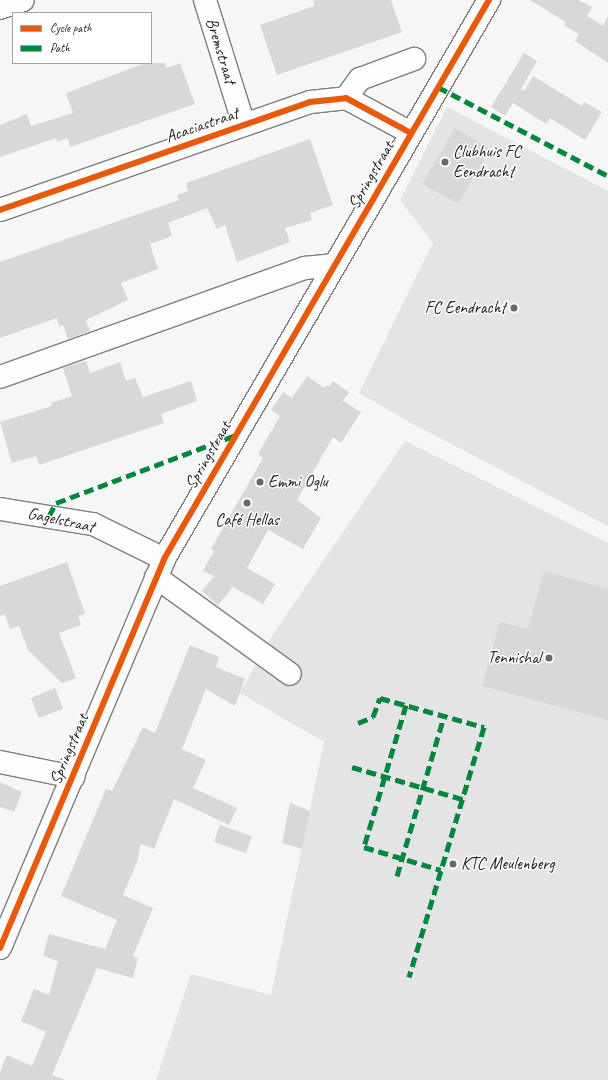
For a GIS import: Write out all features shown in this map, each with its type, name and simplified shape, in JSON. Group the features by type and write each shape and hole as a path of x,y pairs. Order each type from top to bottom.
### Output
{"street":[{"path":"0,8 23,0"},
{"name":"Bremstraat","path":"205,0 244,125"},
{"name":"Springstraat","path":"0,948 160,568 334,265 489,0"},
{"path":"411,133 346,98 360,78 414,60"},
{"name":"Acaciastraat","path":"0,210 310,102 346,98"},
{"path":"0,377 305,268 334,265"},
{"name":"Gagelstraat","path":"0,509 93,524 160,568"},
{"path":"160,568 290,674"},
{"path":"0,762 73,777"}],"shaded area":[{"name":"FC Eendracht","path":"447,107 608,191 608,526 413,424 359,393 433,243 400,200"},
{"name":"KTC Meulenberg","path":"405,441 608,543 608,1080 156,1080 191,974 271,995 324,742 240,693 268,642"}],"building":[{"path":"313,0 391,0 402,32 277,75 260,25 314,6"},
{"path":"530,0 578,0 592,7 587,16 603,26 608,16 608,63 575,41 579,34 564,25 566,22"},
{"path":"524,53 537,61 521,89 524,91 533,76 582,106 584,102 602,112 585,140 550,118 546,124 513,103 505,116 491,107"},
{"path":"165,63 167,68 180,63 195,104 70,147 68,138 57,142 56,138 0,157 0,125 27,114 31,126 73,113 66,93 142,64"},
{"path":"455,128 490,149 458,204 422,184"},
{"path":"310,139 333,205 310,213 312,220 285,228 290,242 237,262 225,225 217,229 207,208 168,223 172,236 150,244 158,269 121,283 128,300 86,320 90,331 68,339 63,325 59,326 57,318 0,338 0,262 179,200 177,195 188,191 186,183"},
{"path":"86,361 90,373 120,362 126,381 135,378 143,397 191,381 197,401 161,414 164,423 39,465 36,456 12,463 0,422 52,406 51,403 72,396 63,368"},
{"path":"307,376 324,388 326,385 329,387 333,381 349,392 343,401 361,412 341,443 333,437 297,500 321,518 303,549 268,530 247,568 275,584 263,604 233,587 218,605 202,591 214,576 203,571 214,551 211,549 263,458 258,454 280,416 271,410 283,392 292,398"},
{"path":"67,562 85,614 78,616 81,625 59,633 76,678 62,683 28,650 19,626 10,629 5,614 0,616 0,586"},
{"name":"Tennishal","path":"544,571 608,589 608,720 482,686 500,622 528,629"},
{"path":"190,645 219,657 216,667 245,679 235,706 206,689 182,749 206,760 193,788 237,808 229,825 174,799 154,849 141,844 137,862 123,895 153,908 133,956 138,958 133,978 97,968 52,1075 65,1080 0,1080 0,1072 7,1055 32,1066 46,1032 21,1021 34,989 49,995 58,961 43,956 49,934 105,949 117,920 61,896 106,789 112,791 143,727 155,733"},
{"path":"55,688 63,709 39,718 31,698"},
{"path":"0,782 22,792 14,812 0,807"},
{"path":"290,803 310,811 302,849 282,843"},
{"path":"220,825 252,836 246,853 214,842"}],"marked path":[{"path":"438,87 608,176"},
{"path":"49,516 56,503 236,435"},
{"path":"358,723 373,717 380,698 484,727 409,977"},
{"path":"406,705 364,847 441,870"},
{"path":"397,876 444,716"},
{"path":"352,767 462,799"}],"cycle path":[{"path":"0,948 164,559 489,0"},
{"path":"0,210 310,102 346,98 411,133"}],"place":[{"name":"Clubhuis FC Eendracht","path":"445,162"},
{"name":"FC Eendracht","path":"514,308"},
{"name":"Emmi Oglu","path":"260,482"},
{"name":"Café Hellas","path":"247,503"},
{"name":"Tennishal","path":"549,658"},
{"name":"KTC Meulenberg","path":"453,864"}]}
